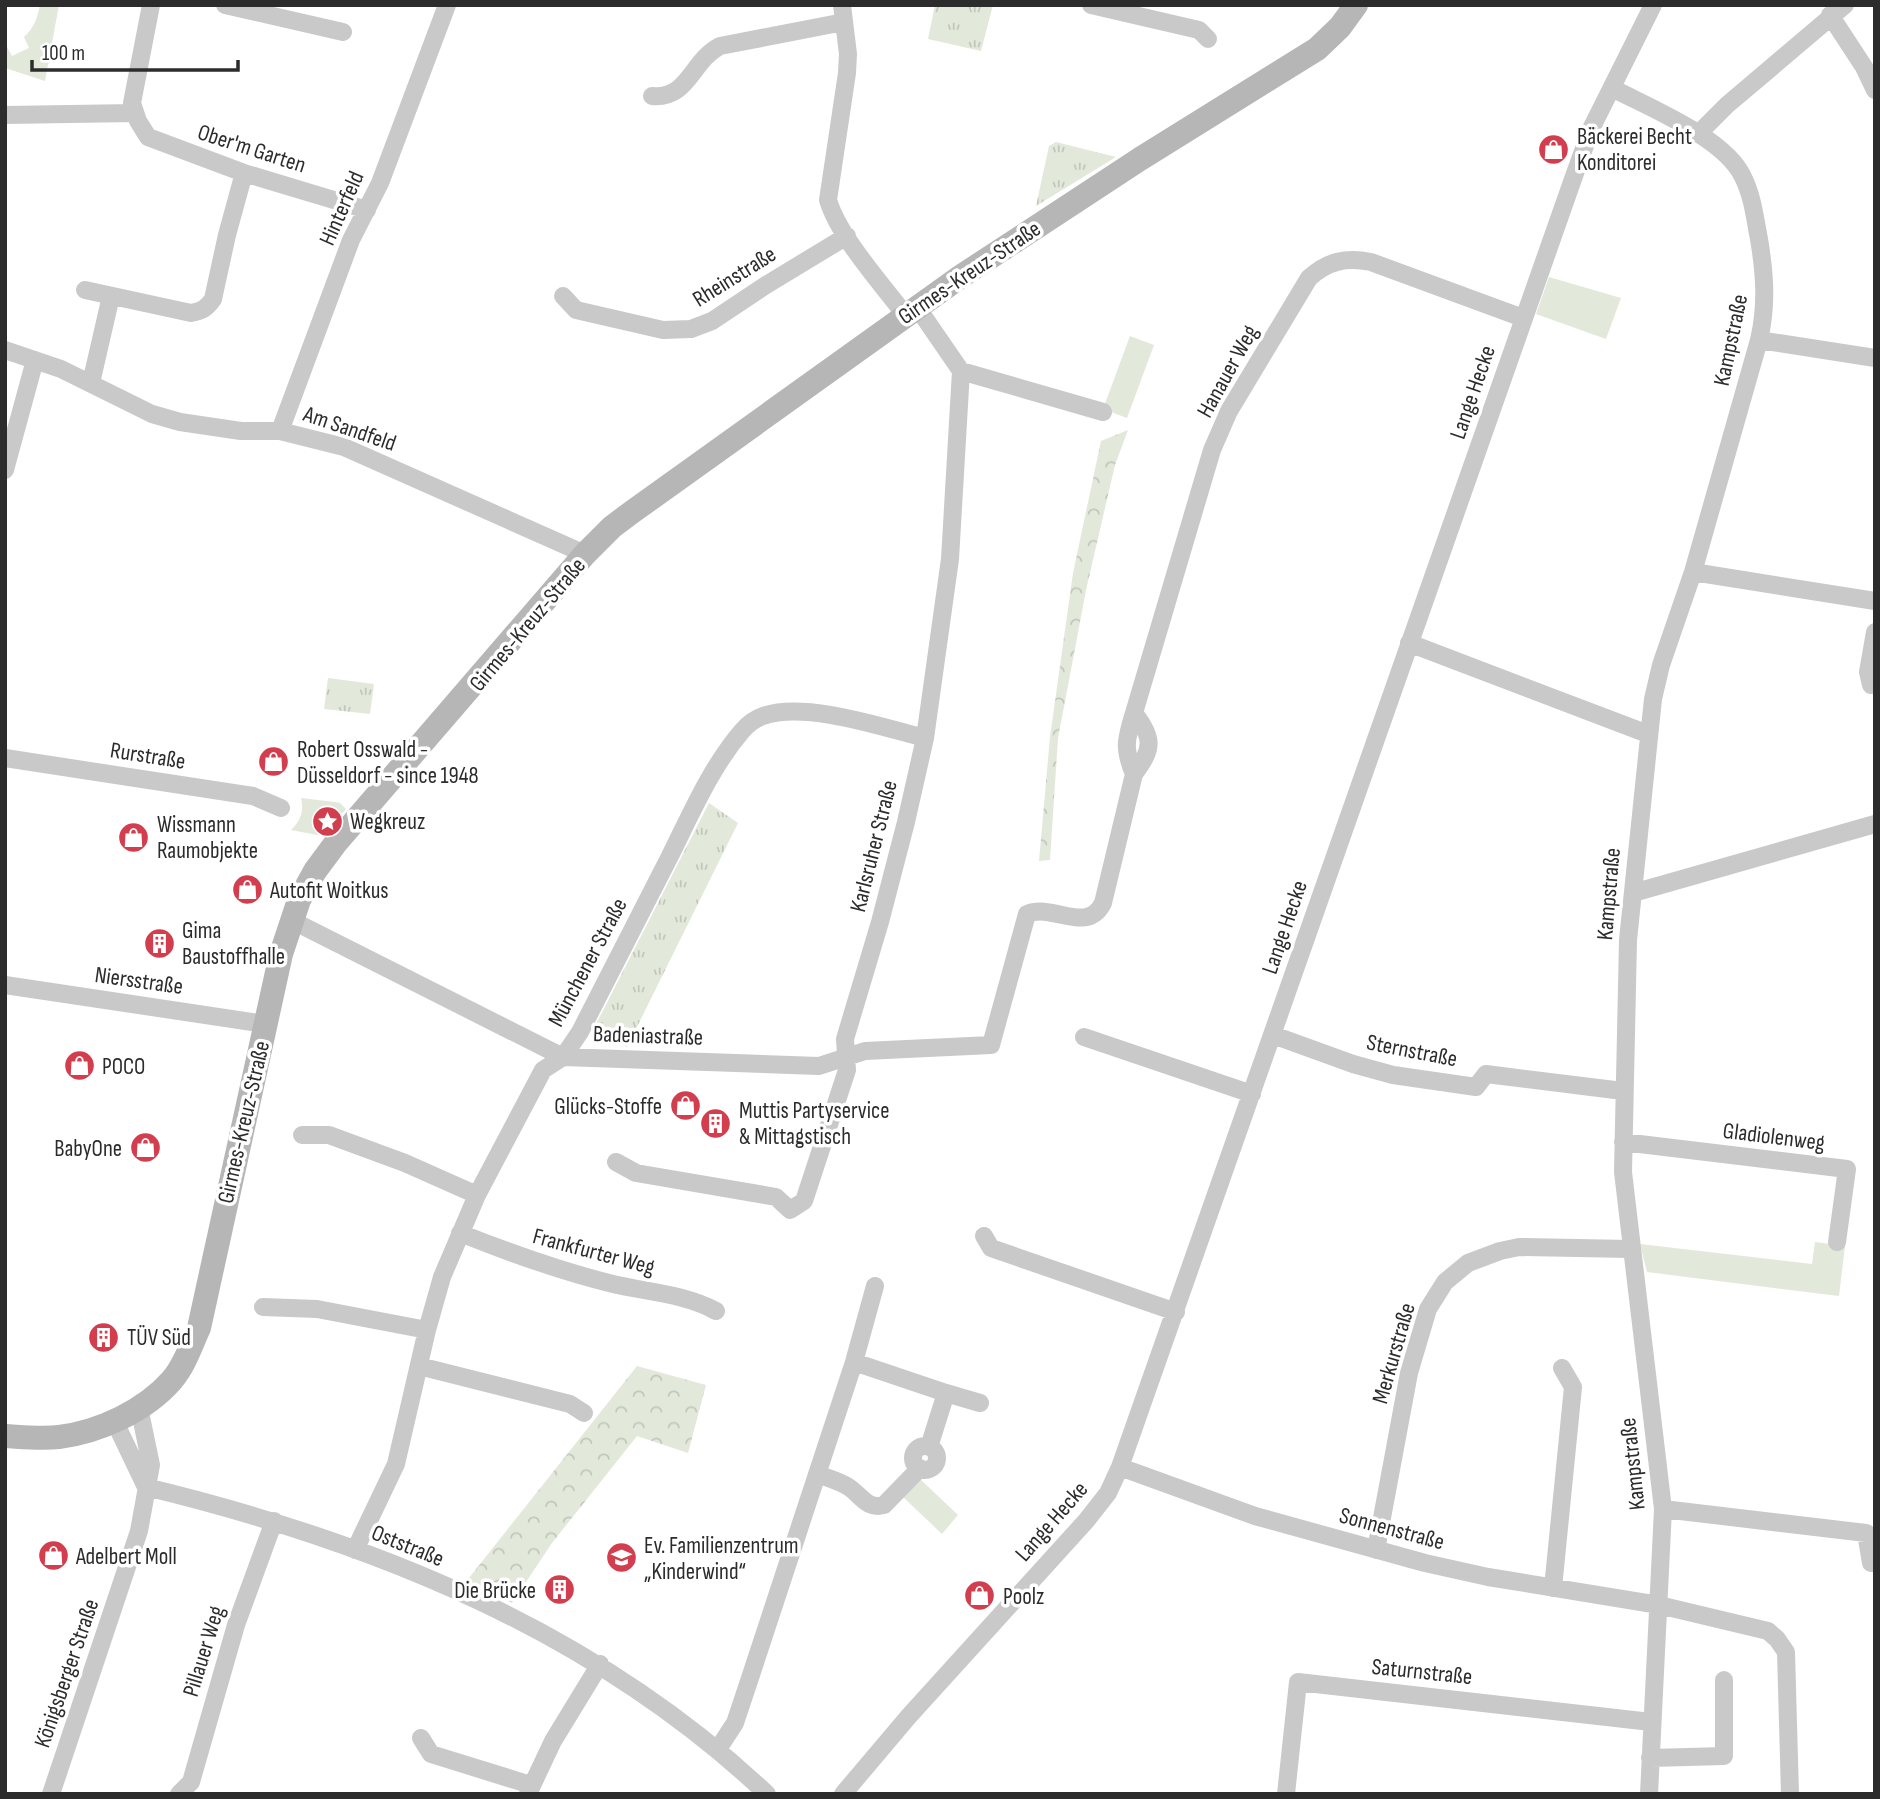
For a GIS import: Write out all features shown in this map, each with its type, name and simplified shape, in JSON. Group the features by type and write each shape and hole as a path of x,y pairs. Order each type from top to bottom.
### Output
{"street":[{"path":"5,115 135,113 133,93 151,5"},
{"path":"225,5 298,13 343,32"},
{"name":"Hinterfeld","path":"280,431 351,240 380,183 447,5"},
{"path":"1091,5 1199,30 1208,39"},
{"name":"Girmes-Kreuz-Straße","path":"5,1436 57,1437 83,1432 139,1407 173,1379 198,1328 281,954 308,882 335,844 585,554 612,527 632,512 911,311 1074,202 1304,59 1330,38 1356,5"},
{"name":"Lange Hecke","path":"843,1794 909,1716 1086,1521 1108,1493 1120,1467 1591,129 1653,5"},
{"path":"1698,134 1727,104 1837,10 1875,90"},
{"path":"652,96 667,97 675,92 710,51 720,46 843,14 848,54 847,73 828,200 847,236 961,371 1103,412"},
{"name":"Kampstraße","path":"1612,88 1698,134 1734,162 1749,191 1766,290 1765,314 1759,340 1693,572 1661,665 1648,734 1633,893 1625,1004 1623,1184 1663,1509 1649,1794"},
{"name":"Ober'm Garten","path":"135,113 148,136 244,173 368,209"},
{"path":"85,290 191,313 208,307 213,299 244,173"},
{"name":"Rheinstraße","path":"564,296 576,310 663,330 691,329 712,321 847,236"},
{"name":"Hanauer Weg","path":"991,1045 1027,914 1040,912 1085,919 1095,915 1100,909 1134,774 1147,758 1149,739 1143,724 1134,713 1212,450 1229,411 1309,278 1318,270 1339,260 1353,258 1371,261 1523,318"},
{"path":"91,383 111,296"},
{"path":"1759,340 1875,358"},
{"name":"Am Sandfeld","path":"5,350 91,383 146,411 180,422 241,431 280,431 344,447 585,554"},
{"path":"5,470 35,360"},
{"name":"Karlsruher Straße","path":"615,1162 636,1174 776,1197 790,1210 804,1201 847,1070 845,1039 892,879 925,738 950,559 961,371"},
{"path":"1693,572 1875,601"},
{"path":"1871,685 1868,672 1875,632"},
{"path":"1409,643 1648,734"},
{"name":"Münchener Straße","path":"355,1550 396,1464 442,1277 477,1195 542,1070 563,1056 580,1032 699,797 727,751 751,721 780,713 812,713 852,719 925,738"},
{"name":"Rurstraße","path":"5,758 253,796 281,808"},
{"path":"1633,893 1875,824"},
{"name":"Badeniastraße","path":"292,920 563,1056 819,1066 865,1051 991,1045"},
{"name":"Niersstraße","path":"5,985 265,1024"},
{"name":"Sternstraße","path":"1273,1035 1353,1063 1412,1078 1476,1087 1486,1074 1623,1091"},
{"path":"1083,1037 1252,1094"},
{"path":"302,1135 329,1135 405,1163 477,1195"},
{"name":"Gladiolenweg","path":"1623,1142 1847,1169 1837,1242"},
{"name":"Frankfurter Weg","path":"460,1233 512,1254 564,1270 701,1303 716,1311"},
{"path":"984,1236 991,1248 1175,1311"},
{"name":"Merkurstraße","path":"1376,1550 1414,1354 1429,1309 1445,1282 1476,1259 1519,1247 1630,1249"},
{"path":"718,1749 728,1736 738,1712 854,1362 875,1286"},
{"path":"263,1307 317,1309 427,1330"},
{"path":"854,1362 980,1403"},
{"path":"419,1366 570,1404 584,1413"},
{"path":"1553,1588 1573,1387 1562,1368"},
{"path":"817,1474 849,1487 869,1505 884,1505 919,1468 914,1463 914,1455 921,1447 929,1447 946,1392"},
{"name":"Königsberger Straße","path":"51,1794 133,1552 144,1509 151,1465 139,1407"},
{"path":"114,1420 146,1487"},
{"name":"Sonnenstraße","path":"1120,1467 1255,1516 1376,1550 1488,1577 1659,1605 1768,1631 1786,1652 1790,1794"},
{"name":"Oststraße","path":"146,1487 274,1521 355,1550 501,1610 600,1664 718,1749 767,1794"},
{"path":"1663,1509 1866,1533 1871,1563"},
{"name":"Pillauer Weg","path":"179,1794 191,1782 236,1625 274,1521"},
{"path":"421,1738 431,1754 530,1789 553,1741 600,1664"},
{"path":"1650,1758 1724,1756 1724,1680"},
{"name":"Saturnstraße","path":"1286,1794 1298,1682 1651,1722"}],"green space":[{"path":"40,5 59,5 45,81 5,68 6,45 12,56 29,48 24,37 35,23"},
{"path":"935,5 993,5 981,51 928,39"},
{"path":"1056,142 1116,157 1036,206 1049,146"},
{"path":"1549,277 1621,298 1606,339 1536,314"},
{"path":"1130,336 1154,345 1127,418 1103,409"},
{"path":"1128,430 1115,465 1086,590 1058,738 1050,860 1039,861 1050,737 1073,573 1101,441"},
{"path":"328,678 374,684 370,714 324,709"},
{"path":"301,798 340,803 346,809 323,836 291,830 301,815"},
{"path":"709,803 738,823 627,1047 592,1032"},
{"path":"1815,1242 1845,1246 1839,1296 1647,1272 1640,1244 1812,1264"},
{"path":"637,1366 706,1385 688,1453 637,1436 552,1543 512,1603 465,1583"},
{"path":"919,1478 958,1515 942,1534 902,1496"}],"place":[{"name":"Bäckerei Becht Konditorei","path":"1554,149"},
{"name":"Robert Osswald - Düsseldorf - since 1948","path":"274,762"},
{"name":"Wegkreuz","path":"327,821"},
{"name":"Wissmann Raumobjekte","path":"134,837"},
{"name":"Autofit Woitkus","path":"247,890"},
{"name":"Gima Baustoffhalle","path":"159,943"},
{"name":"POCO","path":"79,1066"},
{"name":"Glücks-Stoffe","path":"685,1106"},
{"name":"Muttis Partyservice & Mittagstisch","path":"716,1123"},
{"name":"BabyOne","path":"145,1148"},
{"name":"TÜV Süd","path":"104,1337"},
{"name":"Adelbert Moll","path":"53,1556"},
{"name":"Ev. Familienzentrum „Kinderwind“","path":"621,1558"},
{"name":"Die Brücke","path":"559,1590"},
{"name":"Poolz","path":"980,1596"}]}
